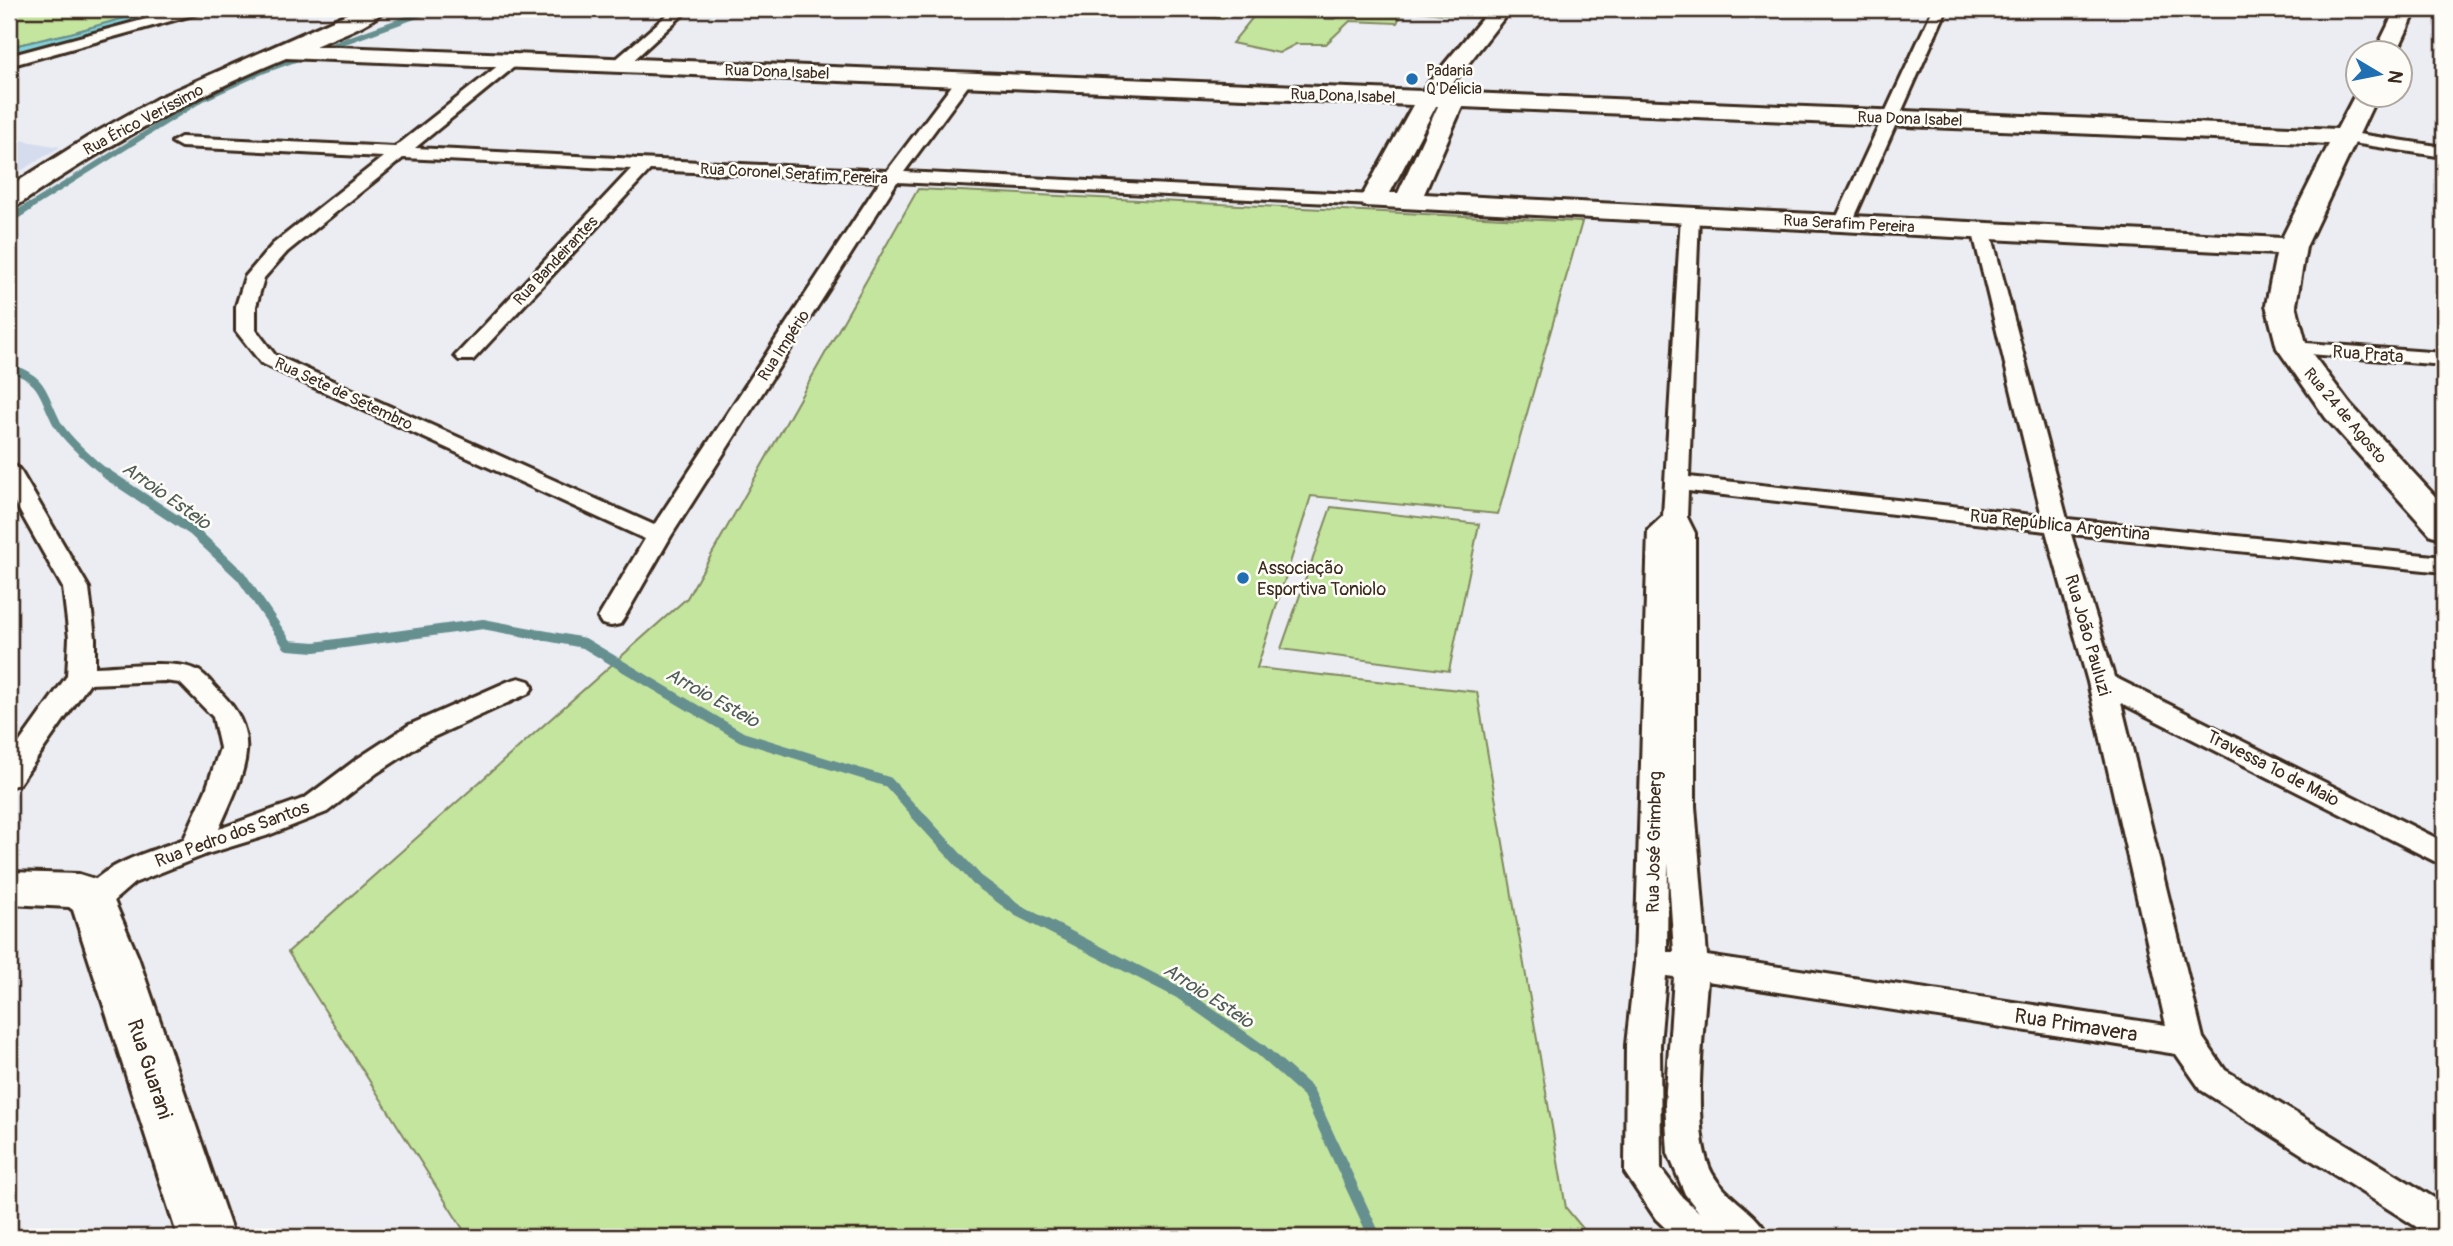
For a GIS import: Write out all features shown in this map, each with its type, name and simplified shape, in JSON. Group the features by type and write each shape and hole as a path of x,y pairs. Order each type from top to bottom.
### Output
{"street":[{"path":"9,61 198,9"},
{"name":"Rua Érico Veríssimo","path":"14,192 143,116 199,87 293,52 374,9"},
{"path":"620,64 682,9"},
{"path":"1373,200 1428,99 1501,9"},
{"path":"1407,202 1454,99 1526,9"},
{"path":"1843,223 1940,9"},
{"path":"2393,38 2406,9"},
{"path":"1481,34 1506,37"},
{"name":"Rua Dona Isabel","path":"293,52 2345,137 2444,152"},
{"name":"Rua Sete de Setembro","path":"514,60 280,248 255,278 246,306 246,331 268,359 659,536"},
{"path":"1456,65 1481,68"},
{"name":"Rua Império","path":"611,618 659,536 890,179 965,79"},
{"name":"Rua 24 de Agosto","path":"2359,108 2291,247 2281,305 2291,348 2338,411 2444,527"},
{"name":"Rua Coronel Serafim Pereira","path":"181,142 890,179 1407,202"},
{"name":"Rua Bandeirantes","path":"466,356 645,165"},
{"name":"Rua Serafim Pereira","path":"1407,202 1981,229 2291,247"},
{"name":"Rua José Grimberg","path":"1690,215 1675,518 1683,533 1680,806 1691,966 1684,1104 1686,1153 1698,1183 1713,1202 1750,1237"},
{"name":"Rua João Pauluzi","path":"1981,229 2056,525 2102,682 2187,1042"},
{"name":"Rua Prata","path":"2291,348 2444,359"},
{"path":"9,472 76,588 82,638 80,676 42,734 9,777"},
{"name":"Rua República Argentina","path":"1676,483 2444,564"},
{"name":"Rua José Grimberg","path":"1643,1173 1643,1045 1651,963 1660,530 1675,518"},
{"path":"80,676 164,673 188,676 226,714 234,748 221,790 196,846"},
{"name":"Travessa 1º de Maio","path":"2102,682 2444,855"},
{"name":"Rua Pedro dos Santos","path":"93,901 124,875 196,846 255,828 316,804 418,732 519,687"},
{"path":"9,888 79,891 93,901"},
{"name":"Rua Guarani","path":"93,901 206,1237"},
{"name":"Rua Primavera","path":"1651,963 1691,966 2187,1042"},
{"path":"2187,1042 2213,1080 2444,1224"},
{"path":"1643,1173 1669,1208 1700,1237"}],"shaded area":[{"path":"9,138 60,147 14,175 9,175"}],"green space":[{"path":"9,9 156,9 9,47"},
{"path":"1145,9 1234,9 1223,19 1141,14"},
{"path":"1331,9 1491,9 1485,18 1403,10 1397,23 1350,21 1326,44 1296,44 1279,53 1232,43 1253,17 1334,19 1343,15"},
{"path":"918,189 1582,222 1498,514 1311,496 1257,668 1477,692 1566,1208 1590,1237 468,1237 288,952 687,598"},
{"path":"1331,507 1479,524 1449,671 1281,649"}],"water":[{"path":"156,9 179,9 9,55 9,47"}],"waterway":[{"name":"Arroio Esteio","path":"26,209 203,98 262,71 434,9"},
{"name":"Arroio Esteio","path":"9,220 29,207"},
{"name":"Arroio Esteio","path":"9,367 30,377 36,383 45,395 61,429 108,475"},
{"name":"Arroio Esteio","path":"108,475 193,531 241,576 288,645 315,647 483,624 584,643 742,737 888,782 917,814"},
{"name":"Arroio Esteio","path":"915,812 977,880 1019,911 1180,993 1261,1050 1308,1092 1375,1237"}],"place":[{"name":"Padaria Q'Delicia","path":"1412,79"},
{"name":"Associação Esportiva Toniolo","path":"1243,578"}]}
